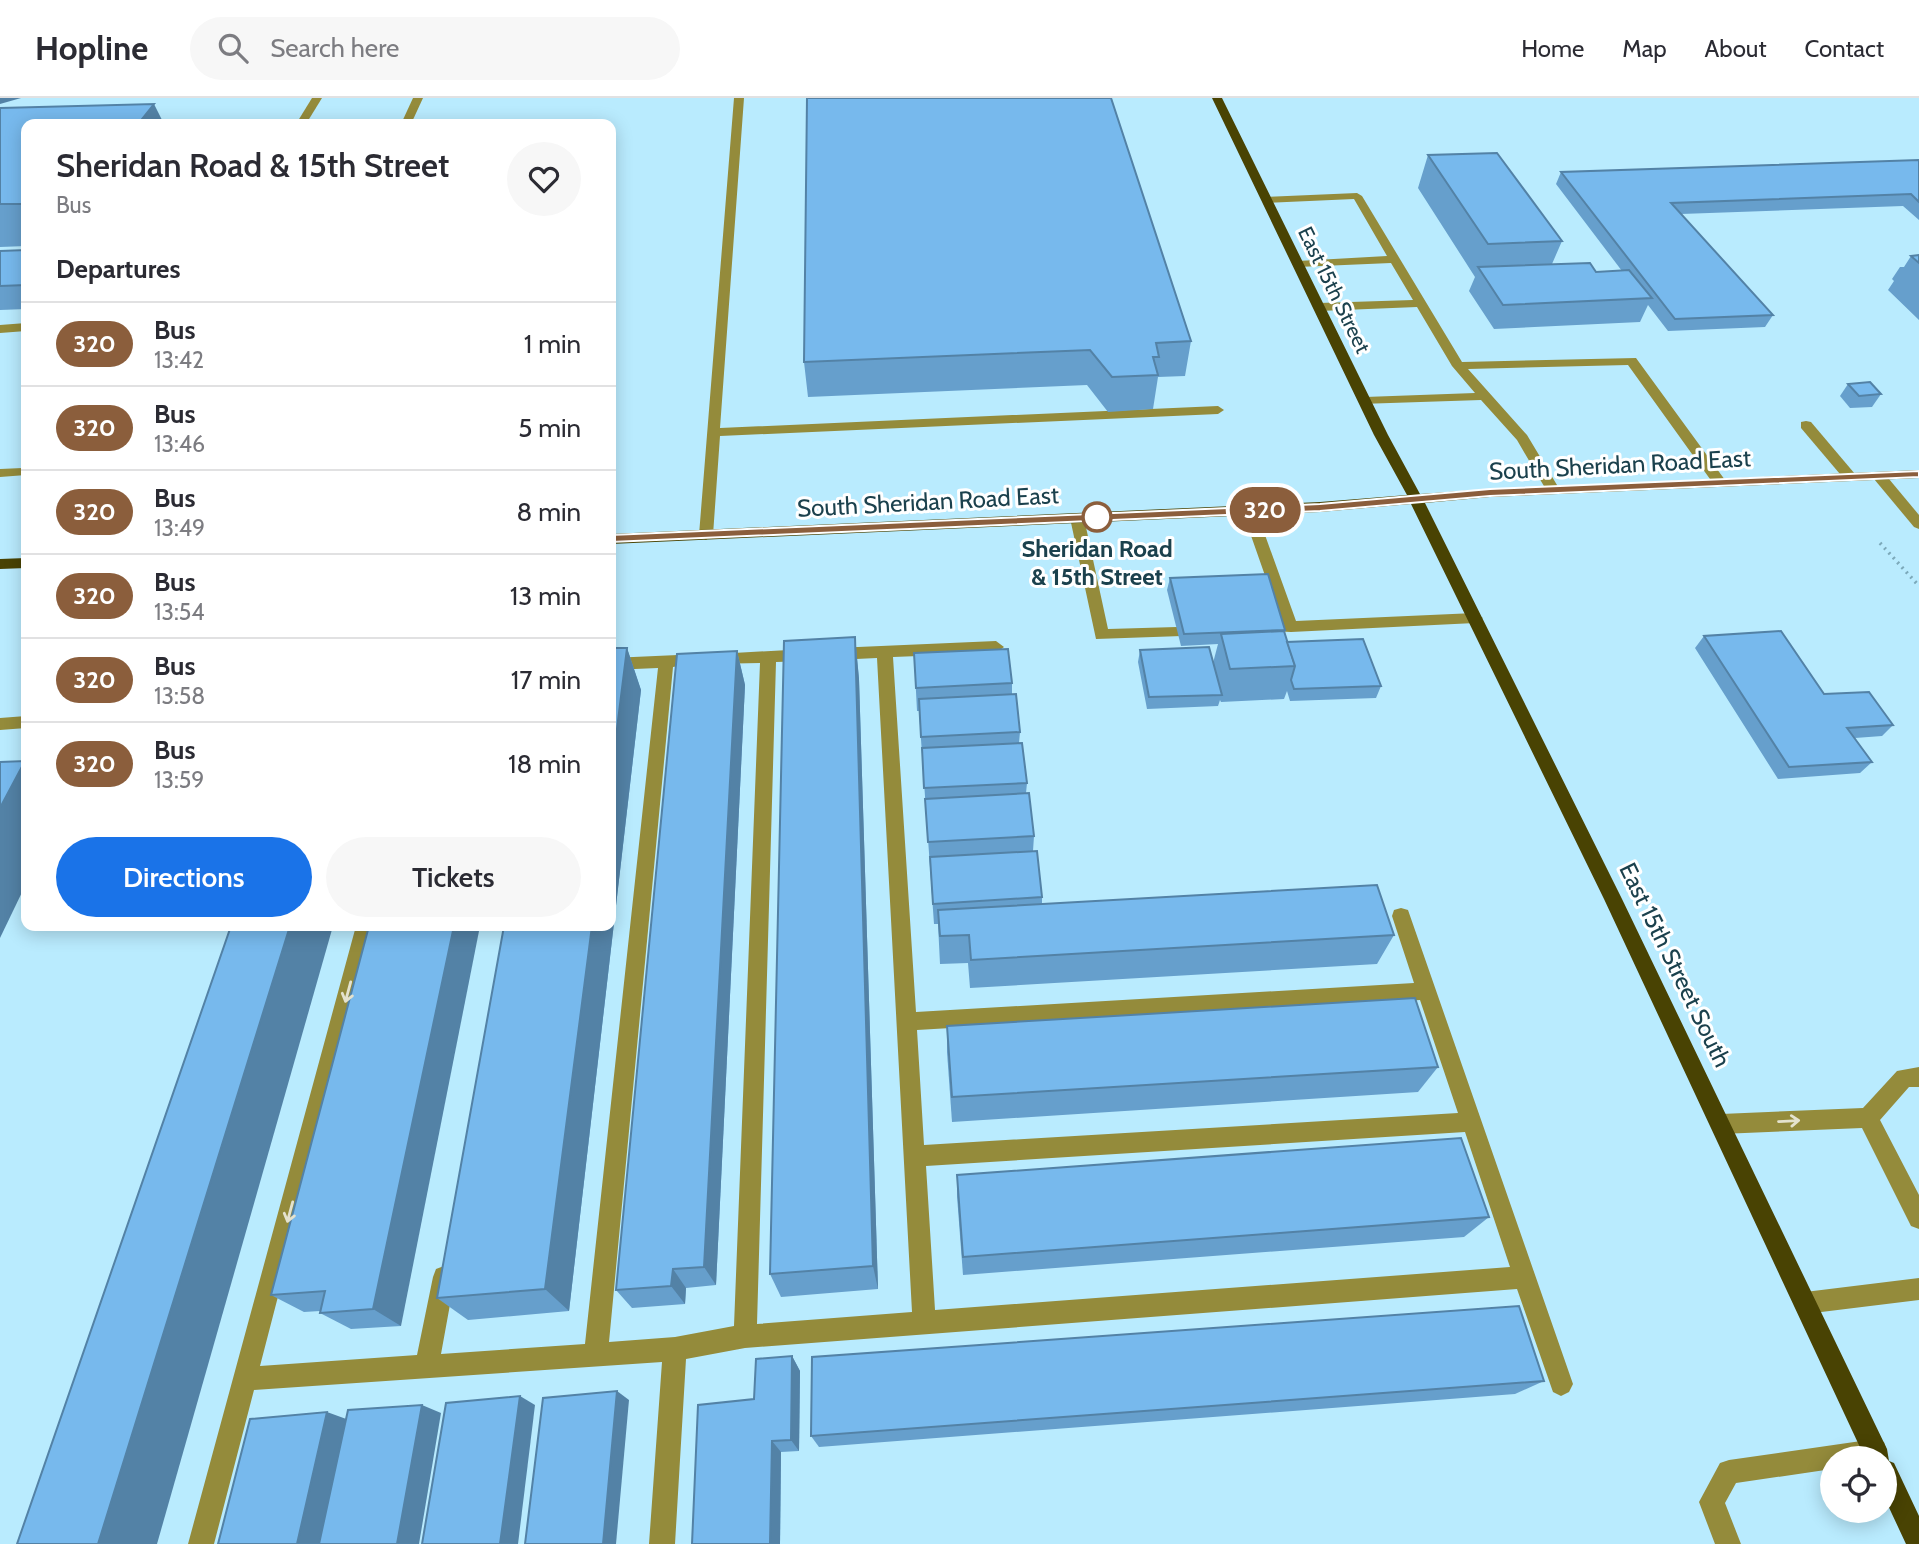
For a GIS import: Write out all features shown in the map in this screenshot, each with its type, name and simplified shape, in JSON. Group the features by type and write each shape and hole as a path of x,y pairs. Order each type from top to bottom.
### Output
{"main road":[{"name":"East 15th Street","path":"1217,98 1365,401 1416,499"},
{"name":"South Sheridan Road East","path":"616,539 1250,510 1553,490 1919,474"},
{"name":"East 15th Street South","path":"1416,499 1721,1124 1872,1446"},
{"path":"0,564 21,563"},
{"name":"East 15th Street South","path":"1897,1498 1919,1544"}],"street":[{"path":"304,119 317,98"},
{"path":"408,119 418,98"},
{"path":"706,535 739,98"},
{"path":"1267,200 1357,196 1458,366 1522,438 1553,490"},
{"path":"1298,264 1394,259"},
{"path":"1319,307 1423,303"},
{"path":"0,329 21,327"},
{"path":"1458,366 1632,361 1720,483"},
{"path":"1365,401 1485,396"},
{"path":"713,432 1219,410"},
{"path":"1805,425 1850,477"},
{"path":"0,473 21,472"},
{"path":"1879,476 1919,524"},
{"path":"1250,510 1284,627 1475,618"},
{"path":"1077,518 1101,635 1177,632"},
{"path":"616,664 996,647"},
{"path":"885,652 924,1323"},
{"path":"745,1336 768,657"},
{"path":"596,1354 666,662"},
{"path":"0,724 21,722"},
{"path":"1401,916 1561,1384"},
{"path":"201,1544 364,931"},
{"path":"906,1022 1427,991"},
{"path":"1721,1124 1868,1118 1904,1078 1919,1077"},
{"path":"1868,1118 1919,1218"},
{"path":"914,1156 1471,1122"},
{"path":"427,1366 447,1260"},
{"path":"245,1379 675,1349 745,1336 1525,1277"},
{"path":"1805,1303 1919,1289"},
{"path":"662,1544 675,1349"},
{"path":"1728,1544 1712,1502 1728,1472 1820,1465"}],"path":[{"path":"1880,543 1919,586"}],"building":[{"path":"807,98 1111,98 1191,341 1156,343 1159,357 1153,357 1158,375 1112,377 1090,350 804,362"},
{"path":"154,104 142,119 21,119 21,204 0,204 0,108"},
{"path":"1497,153 1562,241 1488,244 1428,155"},
{"path":"1919,160 1919,202 1911,194 1671,203 1773,315 1675,319 1561,172"},
{"path":"21,250 21,285 0,286 0,251"},
{"path":"1919,255 1919,263 1911,256"},
{"path":"1590,263 1596,272 1629,270 1652,298 1503,305 1478,267"},
{"path":"1870,382 1881,394 1859,396 1848,384"},
{"path":"1268,574 1285,630 1184,634 1170,578"},
{"path":"1284,631 1295,666 1230,669 1221,634"},
{"path":"1781,631 1824,694 1869,692 1893,725 1847,728 1872,762 1789,767 1704,636"},
{"path":"855,637 873,1266 770,1274 784,641"},
{"path":"1363,639 1381,686 1294,689 1291,680 1295,666 1287,642"},
{"path":"1209,647 1222,695 1149,697 1140,650"},
{"path":"616,648 627,648 616,737"},
{"path":"1008,649 1012,683 916,688 914,653"},
{"path":"737,651 704,1267 673,1269 671,1286 616,1290 677,654"},
{"path":"1016,694 1020,732 921,737 919,699"},
{"path":"1022,743 1027,783 924,788 922,748"},
{"path":"21,761 21,769 0,808 0,762"},
{"path":"1029,793 1034,836 928,842 925,799"},
{"path":"1037,851 1042,897 933,904 930,857"},
{"path":"1377,885 1394,935 971,960 969,935 940,936 938,910"},
{"path":"229,931 288,931 98,1544 17,1544"},
{"path":"368,931 453,931 373,1309 320,1313 325,1291 271,1295"},
{"path":"503,931 591,931 545,1289 437,1298"},
{"path":"1415,998 1438,1067 952,1097 947,1026"},
{"path":"1461,1138 1489,1217 963,1257 957,1175"},
{"path":"1519,1306 1544,1381 811,1436 812,1357"},
{"path":"792,1356 791,1440 772,1441 770,1544 692,1544 698,1405 754,1399 756,1359"},
{"path":"617,1391 603,1544 525,1544 543,1398"},
{"path":"520,1396 500,1544 422,1544 446,1403"},
{"path":"422,1405 397,1544 319,1544 348,1410"},
{"path":"327,1412 297,1544 218,1544 250,1419"}],"bus line":[{"name":"320","path":"616,539 1320,507 1490,493 1919,474"}],"place":[{"name":"Sheridan Road & 15th Street","path":"1097,517"}]}
